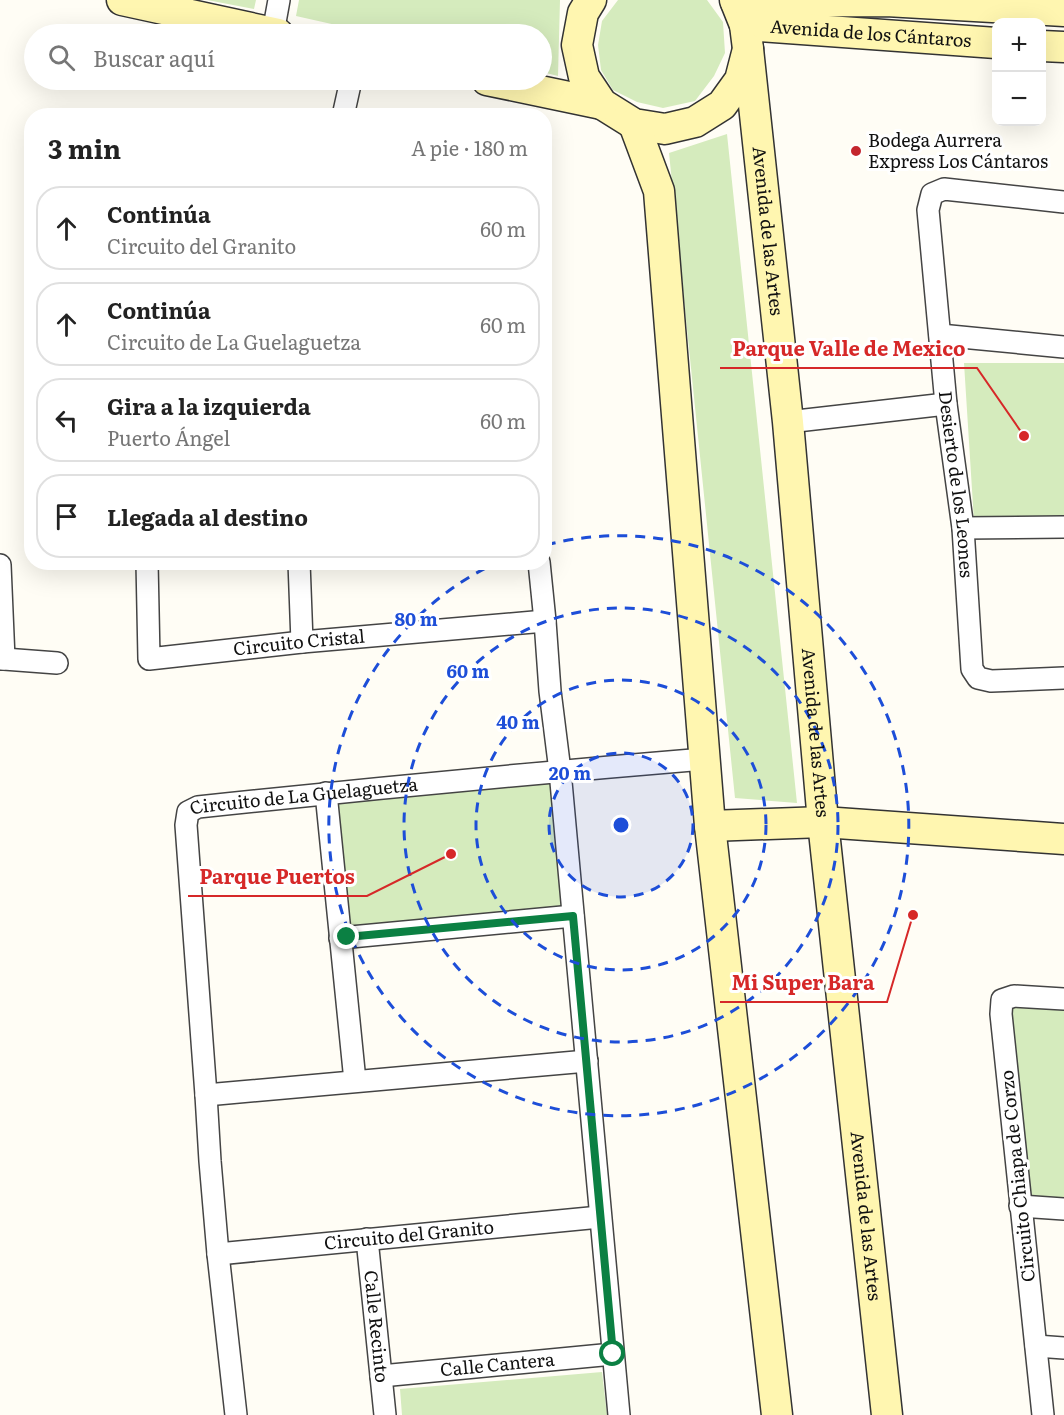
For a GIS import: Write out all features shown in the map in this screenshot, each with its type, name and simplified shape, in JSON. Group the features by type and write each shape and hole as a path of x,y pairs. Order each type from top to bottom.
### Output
{"street":[{"path":"122,0 231,24"},
{"path":"277,24 279,0"},
{"path":"591,0 583,13 577,45 584,77 602,104"},
{"name":"Avenida de los Cántaros","path":"741,19 886,1 1064,11"},
{"path":"535,90 602,104 634,124 665,129 695,122 722,105 740,80 741,19"},
{"name":"Avenida de los Cántaros","path":"741,19 992,43"},
{"name":"Avenida de las Artes","path":"741,19 788,422 823,822 887,1415"},
{"path":"1046,46 1064,47"},
{"path":"345,108 349,90"},
{"path":"634,124 659,191 710,826 777,1415"},
{"name":"Desierto de los Leones","path":"1064,202 944,189 932,194 928,210 946,404 963,528 972,669 978,678 991,681 1064,678"},
{"path":"940,335 1064,347"},
{"path":"788,422 946,404"},
{"path":"963,528 1064,527"},
{"path":"0,565 2,659 57,663"},
{"name":"Circuito Cristal","path":"147,570 149,659 302,642 545,621"},
{"path":"299,570 302,642"},
{"path":"540,570 619,1415"},
{"name":"Circuito de La Guelaguetza","path":"218,1254 186,825 188,812 198,807 704,759"},
{"path":"326,794 355,1081"},
{"path":"710,826 823,822 1064,839"},
{"path":"340,938 573,916"},
{"name":"Circuito Chiapa de Corzo","path":"1043,1415 1001,1014 1002,1000 1014,996 1064,999"},
{"path":"207,1095 587,1060"},
{"path":"1020,1206 1064,1209"},
{"name":"Circuito del Granito","path":"218,1254 600,1216"},
{"name":"Calle Recinto","path":"367,1239 385,1415"},
{"path":"218,1254 236,1415"},
{"path":"1036,1346 1064,1348"},
{"name":"Calle Cantera","path":"381,1376 613,1354"}],"green space":[{"path":"207,0 256,0 254,9"},
{"path":"299,0 560,0 558,76 552,74 552,24 332,24 296,16"},
{"path":"618,0 707,0 723,22 725,53 714,76 695,101 663,108 637,102 613,90 601,70 598,45 602,21"},
{"path":"727,134 797,803 735,798 669,153"},
{"path":"964,363 1064,363 1064,520 974,521"},
{"path":"557,775 570,914 347,934 332,799"},
{"path":"1009,1006 1064,1008 1064,1205 1024,1204"},
{"path":"602,1372 607,1415 402,1415 400,1389"}],"place":[{"name":"Bodega Aurrera Express Los Cántaros","path":"856,151"},
{"name":"Parque Valle de Mexico","path":"1024,436"},
{"name":"Parque Puertos","path":"451,854"},
{"name":"Mi Super Bara","path":"913,915"}],"route":[{"path":"347,937 573,916 613,1354"}]}
